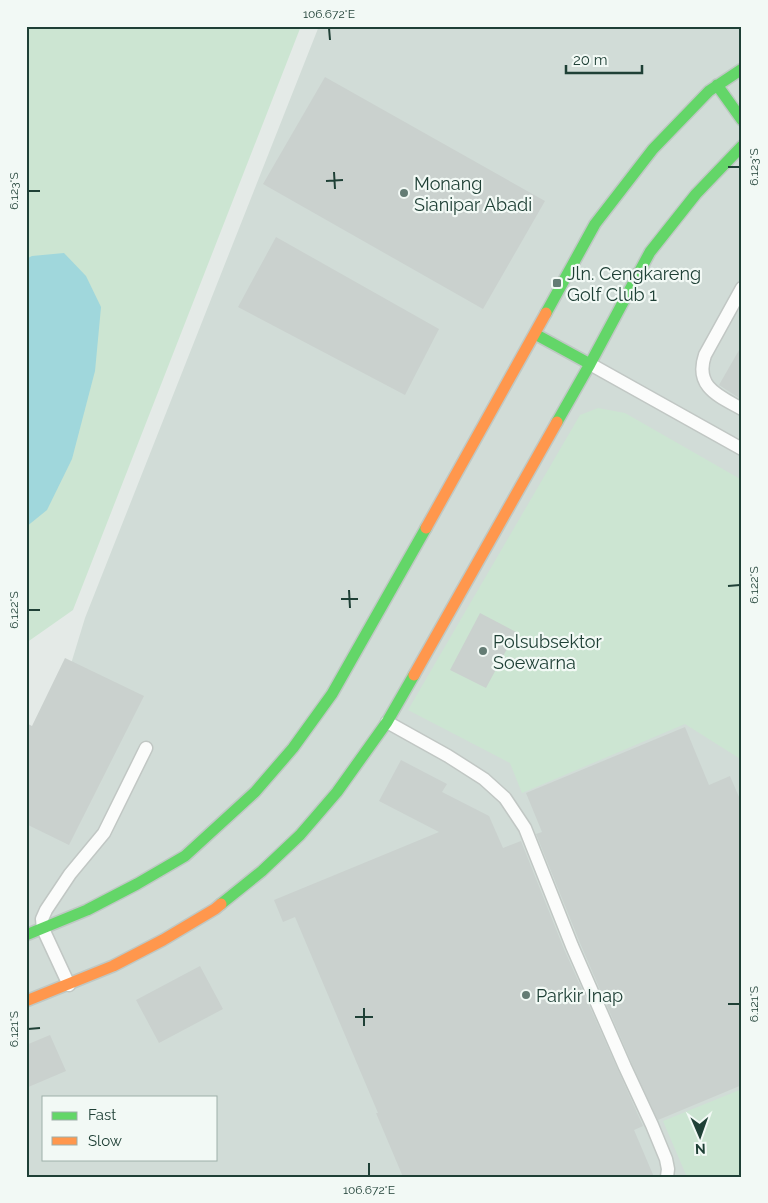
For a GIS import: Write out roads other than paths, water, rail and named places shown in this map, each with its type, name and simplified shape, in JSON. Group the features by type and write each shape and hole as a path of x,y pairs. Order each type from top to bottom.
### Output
{"street":[{"path":"26,935 87,910 185,856 255,792 293,748 332,694 595,224 652,149 709,91 742,69"},
{"path":"717,85 742,120"},
{"path":"26,1002 113,966 216,909 262,871 300,835 337,792 387,722 590,364 650,252 696,194 742,146"},
{"path":"535,334 590,364"}],"lane":[{"path":"742,288 704,354 702,361 703,376 709,389 714,394 742,409"},
{"path":"590,364 742,449"},
{"path":"387,722 448,756 484,779 506,798 524,828 572,946 652,1125 666,1159 667,1177"},
{"path":"69,985 43,929 42,919 70,874 104,833 146,748"}],"water":[{"path":"64,253 86,276 101,307 95,371 72,459 47,510 26,527 26,259 32,256"}],"place":[{"name":"Monang Sianipar Abadi","path":"404,193"},
{"name":"Jln. Cengkareng Golf Club 1","path":"557,283"},
{"name":"Polsubsektor Soewarna","path":"483,651"},
{"name":"Parkir Inap","path":"526,995"}]}
